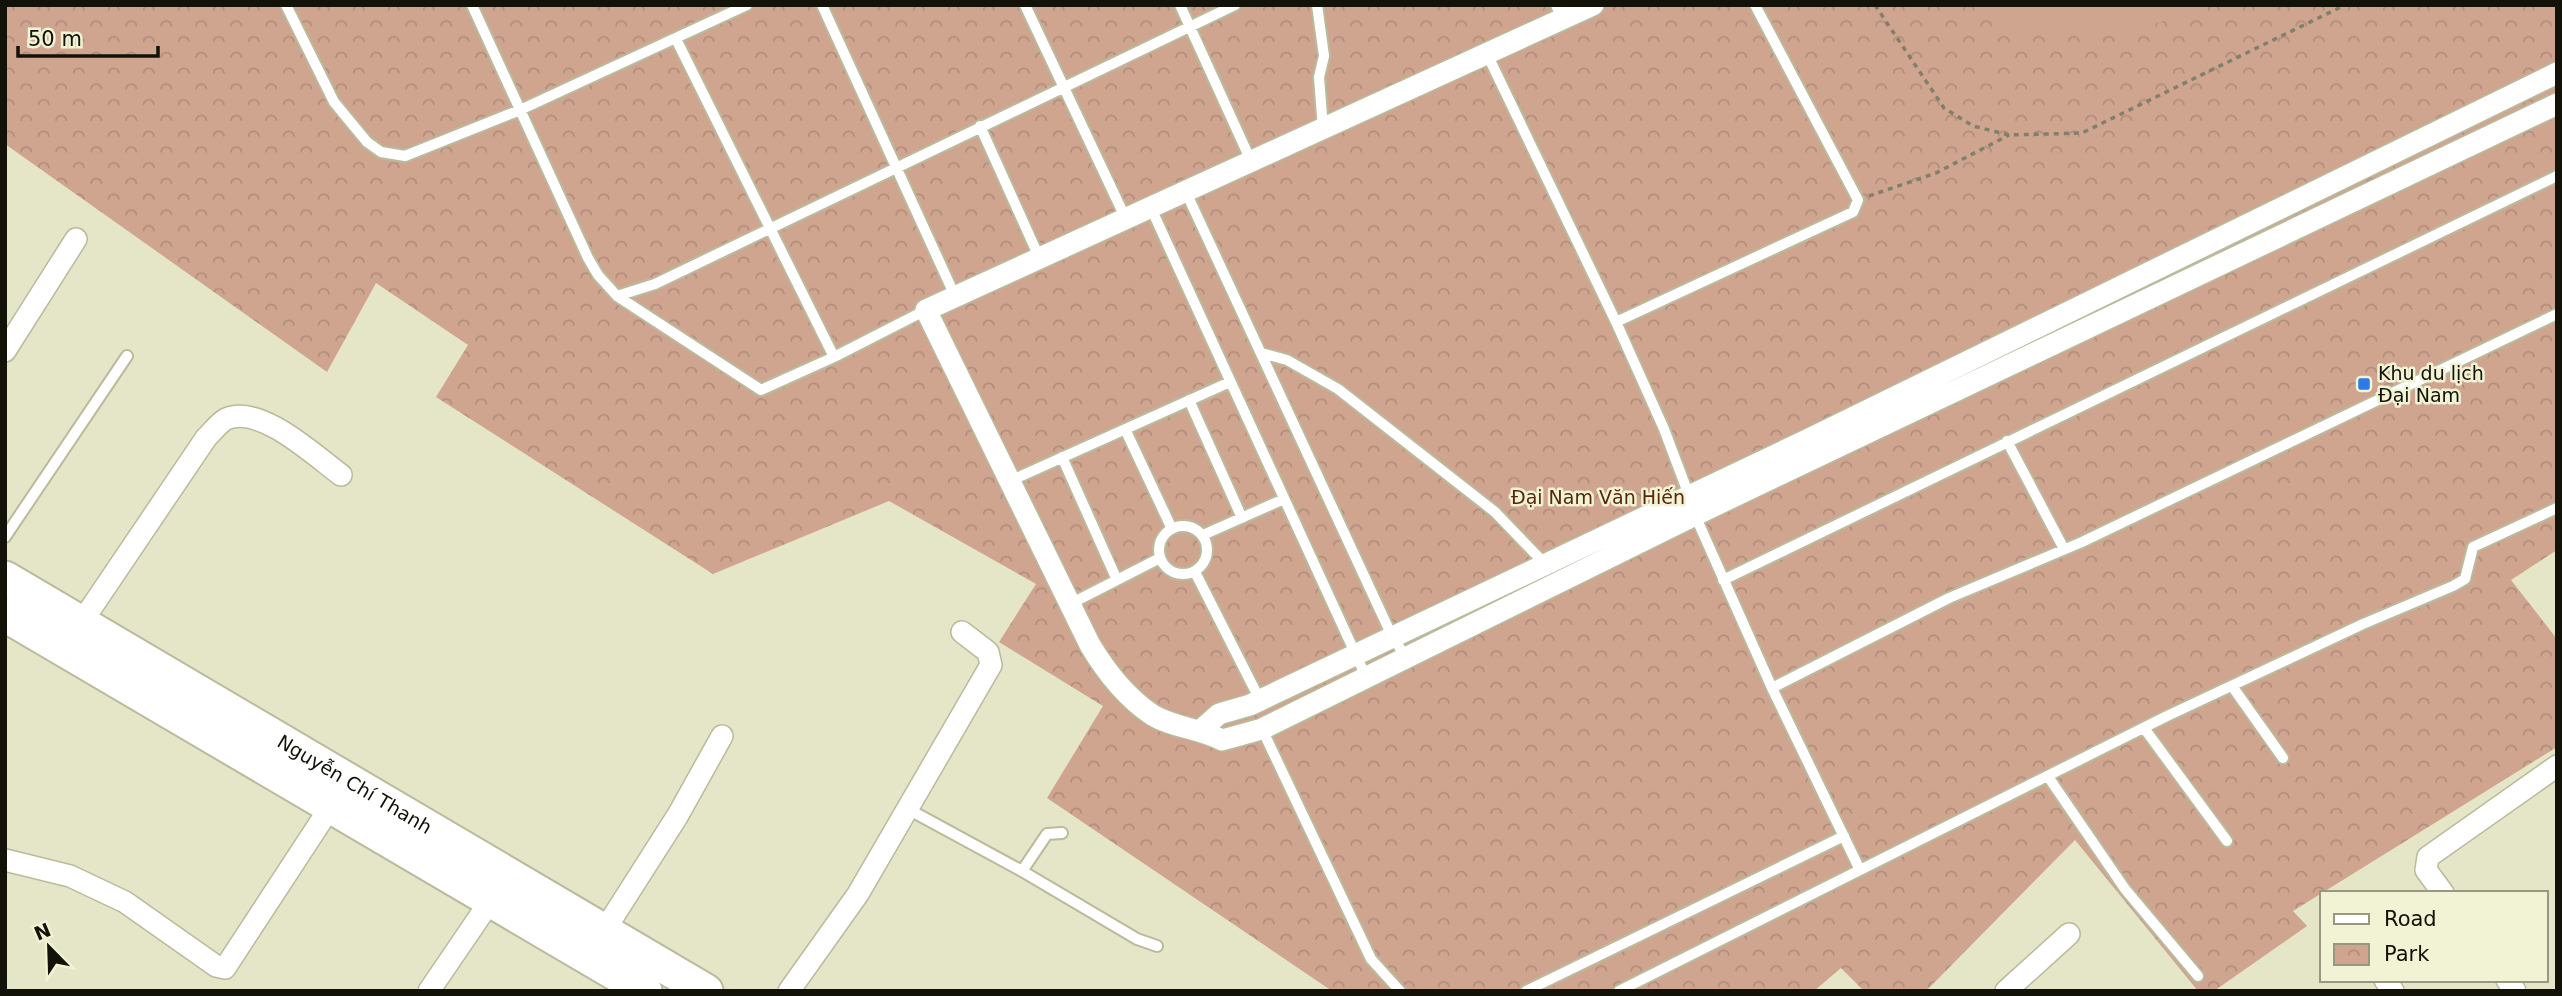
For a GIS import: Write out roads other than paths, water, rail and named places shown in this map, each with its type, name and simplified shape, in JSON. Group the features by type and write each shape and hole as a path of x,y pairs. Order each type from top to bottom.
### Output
{"main road":[{"name":"Nguyễn Chí Thanh","path":"5,578 80,623 339,793 491,900 645,991"},
{"name":"Nguyễn Chí Thanh","path":"5,615 604,931 706,991"}],"street":[{"path":"1593,5 1559,12 1486,52 926,310 1070,604 1104,667 1152,714 1202,729 1222,740 1262,729 1407,659 1692,505 2557,74"},
{"path":"1202,729 1219,714 1260,700 1545,564 1692,505 2557,104"},
{"path":"5,351 76,239"},
{"path":"80,623 199,449 224,420 246,414 272,425 341,475"},
{"path":"789,991 858,894 990,665 988,652 962,632"},
{"path":"604,931 678,816 722,736"},
{"path":"2442,891 2427,870 2428,857 2557,766"},
{"path":"5,860 70,876 125,902 216,966 225,968 339,793"},
{"path":"429,991 491,900"},
{"path":"2006,991 2069,934"}],"lane":[{"path":"286,5 334,102 367,142 381,152 405,156 520,110 747,5"},
{"path":"472,5 588,258 617,296 761,390 834,357 926,310"},
{"path":"821,5 955,296"},
{"path":"1025,5 1125,218"},
{"path":"1180,5 1251,161"},
{"path":"617,296 655,284 895,166 1235,5"},
{"path":"1318,5 1324,56 1319,76 1322,129"},
{"path":"1616,322 1853,212 1858,200 1755,5"},
{"path":"676,39 834,357"},
{"path":"1486,52 1616,322 1723,580 1860,870"},
{"path":"980,126 1039,257"},
{"path":"1723,580 2557,176"},
{"path":"1185,190 1392,636 1407,659"},
{"path":"1150,206 1367,679"},
{"path":"1772,688 1948,598 2064,549 2557,313"},
{"path":"1261,353 1287,360 1338,388 1495,512 1545,564"},
{"path":"5,537 127,356"},
{"path":"1010,481 1230,382"},
{"path":"1189,400 1242,518"},
{"path":"1125,429 1172,529"},
{"path":"2007,441 2064,549"},
{"path":"1062,457 1117,580"},
{"path":"1203,535 1284,499"},
{"path":"1619,991 2049,778 2144,728 2453,586 2465,579 2473,547 2557,508"},
{"path":"1188,527 1203,535 1208,551 1206,559 1195,572 1178,574 1164,566 1160,558 1161,542 1172,529 1188,527"},
{"path":"1070,604 1160,558"},
{"path":"1195,572 1260,700"},
{"path":"2232,686 2283,758"},
{"path":"2144,728 2227,841"},
{"path":"1262,729 1371,959 1399,991"},
{"path":"2049,778 2124,889 2197,976"},
{"path":"906,808 1022,871 1137,939 1157,946"},
{"path":"1022,871 1047,834 1062,834"},
{"path":"1525,991 1844,836"}],"place":[{"name":"Khu du lịch Đại Nam","path":"2364,384"}],"park label":[{"name":"Đại Nam Văn Hiến","path":"1598,497"}]}
